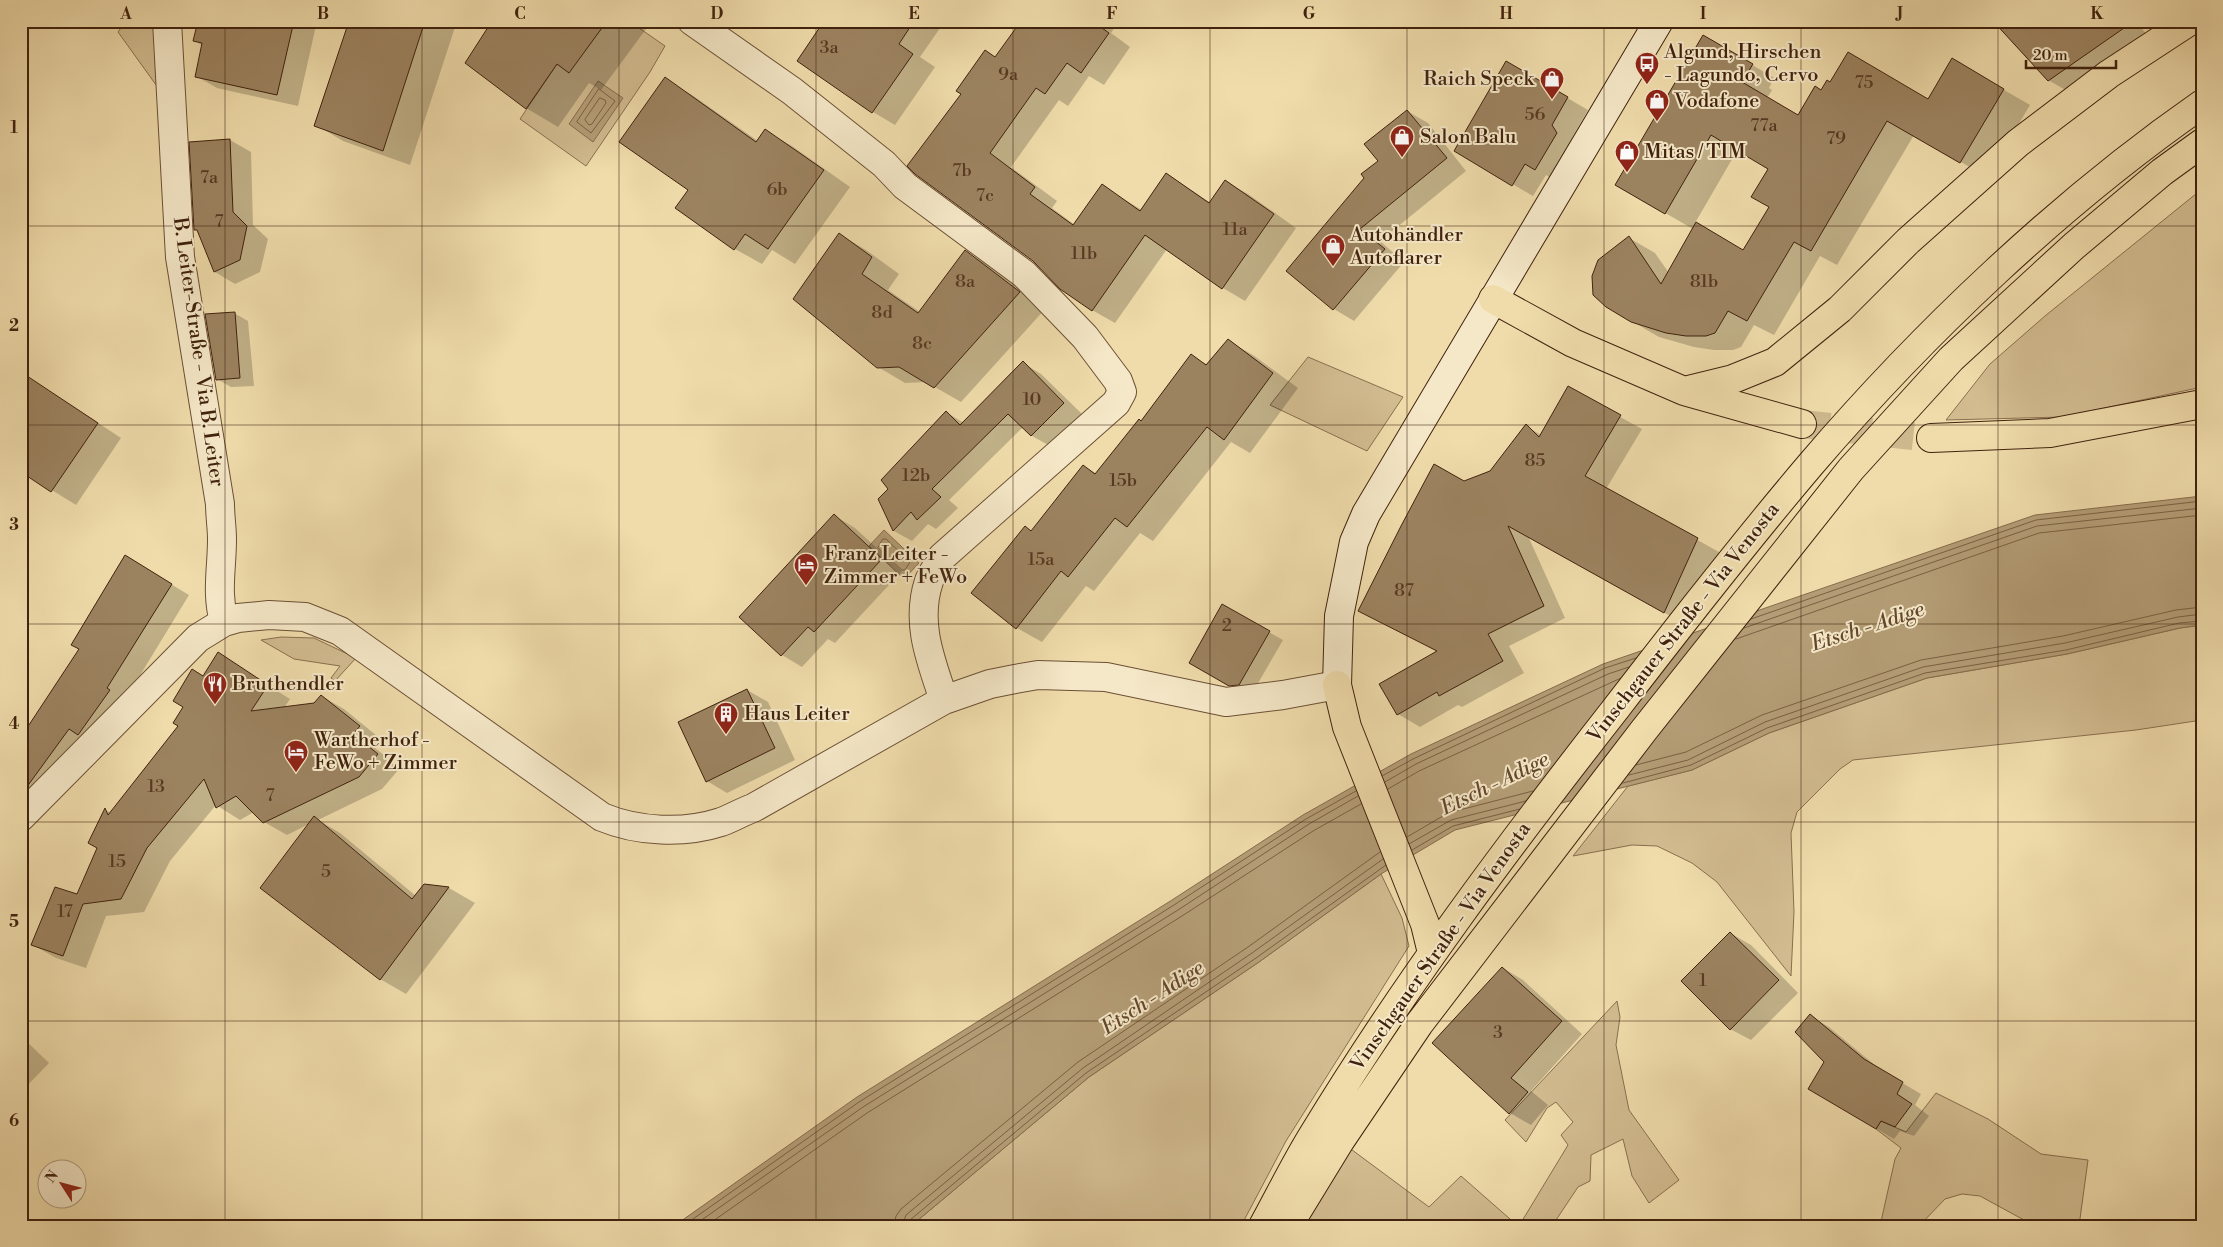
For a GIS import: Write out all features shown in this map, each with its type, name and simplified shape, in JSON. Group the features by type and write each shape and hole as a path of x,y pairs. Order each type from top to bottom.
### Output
{"main road":[{"path":"1684,391 1733,379 1775,362 1840,309 1908,241 2018,143 2109,74 2190,21"},
{"name":"Vinschgauer Straße - Via Venosta","path":"1264,1226 1310,1138 1394,1007 1432,953 1438,925 1596,734 1739,551 1812,462 1885,382 1961,304 2048,225 2146,144 2202,104"},
{"name":"Vinschgauer Straße - Via Venosta","path":"1288,1226 1340,1141 1419,1024 1529,878 1851,469 1951,359 2074,246 2162,172 2202,143"},
{"path":"1494,300 1573,343 1684,391 1802,424"},
{"path":"1931,438 2050,433 2202,404"},
{"path":"1337,685 1348,728 1438,925"}],"street":[{"name":"B. Leiter-Straße - Via B. Leiter","path":"167,21 180,257 220,504 222,540 218,587 219,604 224,622"},
{"path":"692,21 792,91 884,164 905,186 1024,274 1085,336 1118,381 1122,392 1116,402 942,558 930,580 924,604 925,643 944,700"},
{"path":"21,817 198,638 224,622 238,618 269,615 305,617 340,631 602,818 616,823 662,830 689,828 720,822 753,808 944,700 990,684 1038,675 1106,677 1226,702 1283,695 1337,685 1339,616 1354,542 1366,514 1659,21"}],"shaded area":[{"path":"126,21 159,21 164,96 118,32"},
{"path":"607,21 629,21 665,46 650,72 586,166 520,119 557,64 569,72"},
{"path":"2202,189 2202,387 2063,417 1946,420 1990,364 2045,316"},
{"path":"1308,357 1403,397 1367,451 1270,405"},
{"path":"2202,625 2202,720 2136,730 1853,760 1840,769 1797,812 1791,833 1794,912 1791,976 1717,882 1692,863 1657,846 1632,845 1573,856 1628,786 1692,770 1769,733 1927,678 2067,654 2180,628"},
{"path":"281,637 314,638 356,658 335,681 331,678 340,666 294,659 261,640"},
{"path":"1381,874 1402,918 1409,946 1286,1141 1241,1226 911,1226 1089,1077 1259,962"},
{"path":"1617,1001 1620,1017 1616,1045 1629,1110 1679,1180 1649,1203 1632,1176 1623,1139 1591,1155 1590,1181 1578,1187 1552,1226 1519,1226 1568,1145 1561,1135 1573,1122 1556,1102 1547,1108 1526,1142 1505,1120"},
{"path":"1936,1093 1988,1119 2041,1154 2088,1160 2079,1226 2035,1226 1980,1196 1962,1194 1945,1199 1919,1226 1880,1226 1895,1159 1901,1148 1876,1129 1881,1121 1906,1132"},
{"path":"1340,1141 1429,1207 1461,1176 1518,1226 1288,1226"}],"water":[{"path":"598,81 623,98 593,142 569,124"},
{"name":"Etsch - Adige","path":"2202,496 2202,625 2180,628 2067,654 1927,678 1769,733 1692,770 1455,830 1381,874 1259,962 1089,1077 911,1226 674,1226 857,1097 1172,900 1303,815 1411,754 1603,664 2035,515"},
{"path":"884,530 919,563 904,579 869,546"}],"building":[{"path":"198,21 294,21 277,95 195,77 202,43 193,41"},
{"path":"349,21 425,21 383,151 314,126"},
{"path":"492,21 607,21 569,73 557,64 526,109 465,63"},
{"path":"824,21 914,21 899,44 913,54 872,113 797,61"},
{"path":"1021,21 1092,21 1109,33 1081,73 1067,63 1045,94 1036,88 990,153 1035,187 1030,194 1073,225 1102,184 1140,211 1166,173 1209,203 1225,180 1274,214 1222,289 1145,235 1092,311 1060,289 1033,261 915,174 907,166 961,94 956,91 985,50 995,57"},
{"path":"1993,21 2134,21 2048,81"},
{"path":"1703,35 1753,64 1742,82 1798,115 1815,86 1821,90 1827,80 1830,82 1848,52 1928,99 1952,58 2004,89 1960,163 1887,121 1811,251 1794,242 1747,321 1728,311 1715,333 1706,336 1686,336 1666,333 1631,322 1606,307 1593,295 1592,276 1598,260 1629,236 1661,284 1696,222 1743,250 1769,207 1751,197 1768,169 1711,135 1665,214 1615,185"},
{"path":"1506,61 1568,97 1552,125 1557,133 1535,170 1525,164 1512,186 1454,151"},
{"path":"665,77 756,142 765,129 824,170 768,249 745,234 734,250 675,208 688,190 619,142"},
{"path":"1407,110 1447,158 1360,229 1385,249 1333,310 1286,271 1364,178 1361,174 1378,161 1364,144"},
{"path":"230,139 233,212 247,226 240,260 214,272 197,230 194,230 189,142"},
{"path":"839,233 872,257 862,274 918,313 965,250 1020,292 934,388 899,367 877,368 793,299"},
{"path":"235,312 240,378 216,380 205,314"},
{"path":"1228,339 1273,373 1224,440 1207,427 1127,527 1115,518 1068,577 1061,571 1016,629 971,593 1025,526 1031,531 1083,465 1095,474 1139,419 1141,421 1191,354 1206,365"},
{"path":"1023,361 1064,403 1031,436 1008,414 932,489 941,497 917,520 911,512 893,531 878,499 888,489 881,480 946,411 960,425"},
{"path":"21,372 98,423 51,492 21,472"},
{"path":"1568,386 1621,415 1585,476 1698,538 1664,613 1508,526 1544,606 1488,634 1503,661 1439,696 1437,692 1397,715 1379,684 1437,651 1358,611 1401,526 1434,464 1464,481 1490,471 1526,424 1539,437"},
{"path":"834,514 882,559 814,632 808,627 781,656 739,617"},
{"path":"125,555 172,584 107,688 110,690 78,735 69,729 21,795 21,737 79,649 71,645"},
{"path":"1222,604 1270,631 1239,685 1229,686 1189,663"},
{"path":"218,652 268,685 251,711 314,703 321,695 360,726 353,734 378,754 359,777 263,823 236,796 216,808 204,779 147,848 121,899 83,904 63,956 31,945 55,887 77,894 97,848 88,843 105,808 108,815 178,726 173,723 183,707 173,701 192,669 203,676"},
{"name":"Haus Leiter","path":"747,689 775,748 706,782 678,722"},
{"path":"314,816 412,899 424,884 449,887 380,980 260,888"},
{"path":"1730,932 1779,980 1730,1030 1681,981"},
{"path":"1502,967 1562,1021 1511,1078 1528,1092 1509,1114 1432,1043"},
{"path":"1810,1014 1864,1059 1903,1082 1897,1094 1912,1104 1895,1127 1881,1121 1876,1129 1808,1089 1824,1062 1795,1032"}],"tunnel":[{"path":"1802,424 1931,438"}],"place":[{"name":"Algund, Hirschen - Lagundo, Cervo","path":"1647,85"},
{"name":"Raich Speck","path":"1552,100"},
{"name":"Vodafone","path":"1657,122"},
{"name":"Salon Balu","path":"1402,158"},
{"name":"Mitas / TIM","path":"1627,173"},
{"name":"Autohändler Autoflarer","path":"1333,267"},
{"name":"Franz Leiter - Zimmer + FeWo","path":"806,586"},
{"name":"Bruthendler","path":"215,705"},
{"name":"Haus Leiter","path":"726,735"},
{"name":"Wartherhof - FeWo + Zimmer","path":"296,773"}]}
